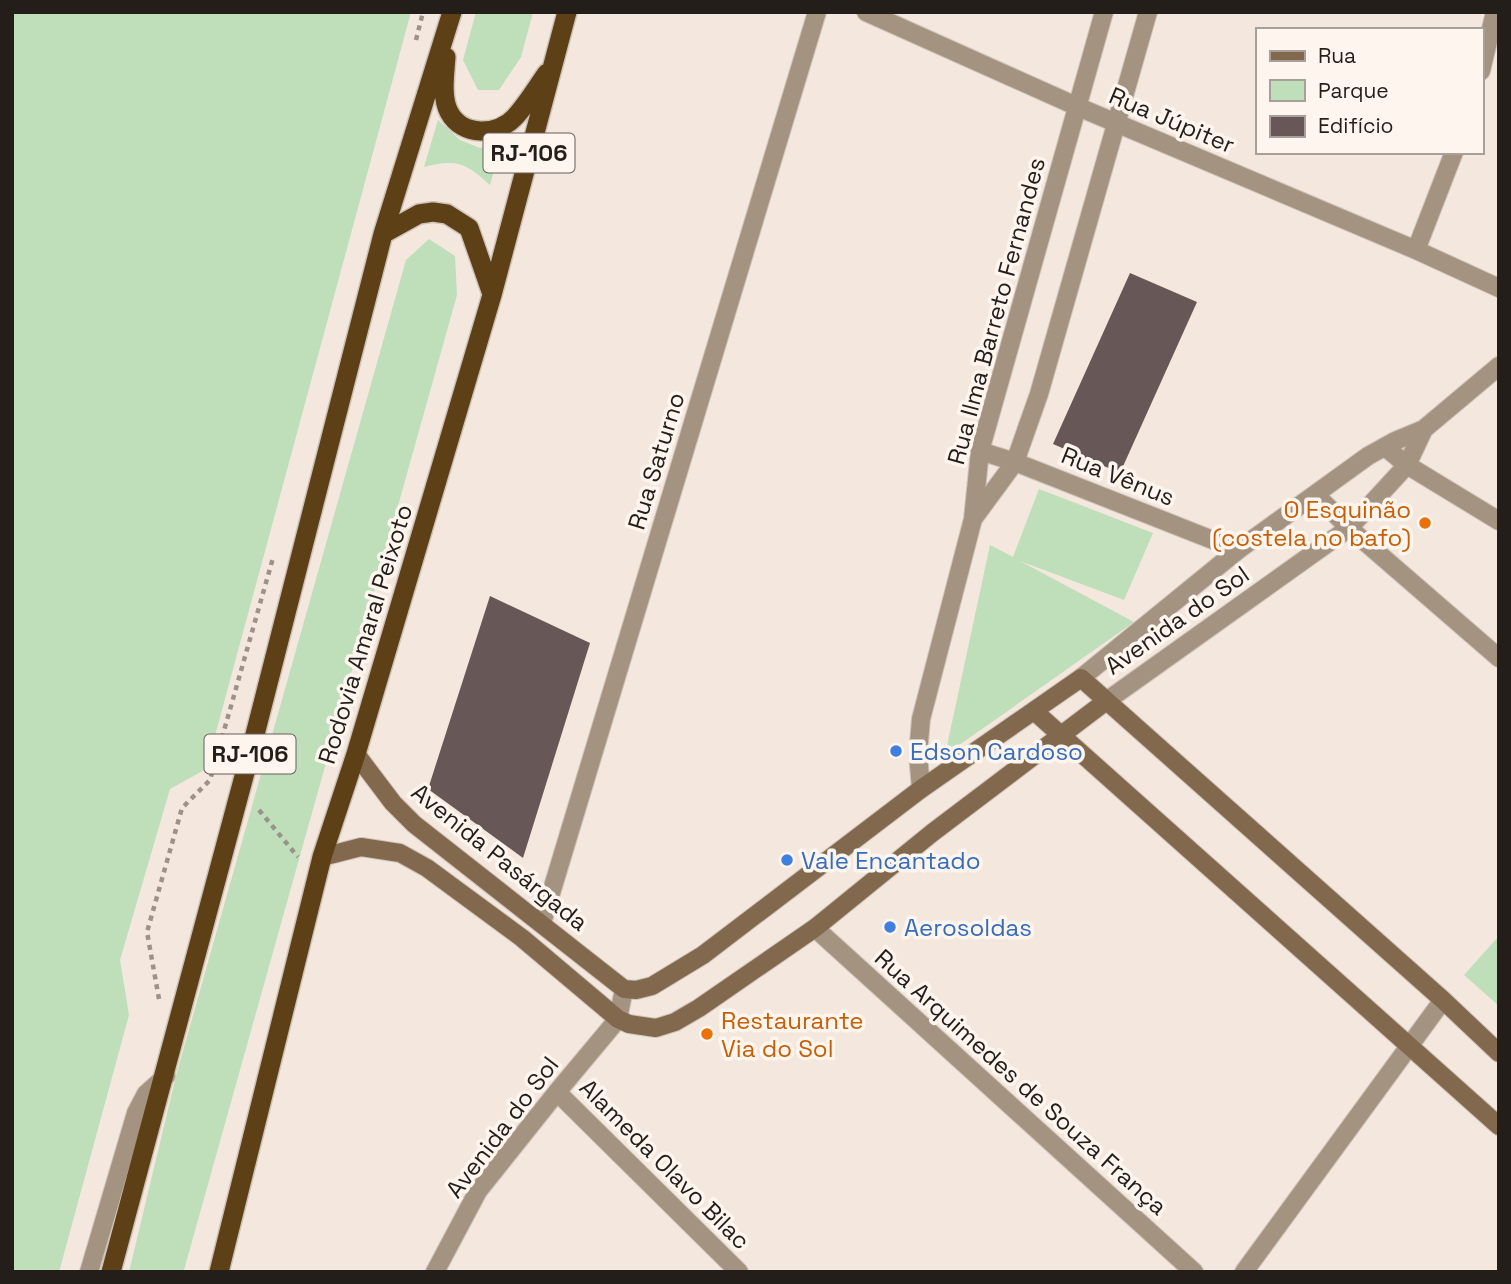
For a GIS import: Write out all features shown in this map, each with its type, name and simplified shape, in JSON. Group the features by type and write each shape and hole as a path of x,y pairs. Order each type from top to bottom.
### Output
{"highway":[{"name":"RJ-106","path":"111,1272 166,1076 383,234 452,12"},
{"name":"Rodovia Amaral Peixoto","path":"219,1272 322,857 356,754 492,295 567,12"},
{"path":"447,32 445,87 449,112 464,126 475,130 494,130 515,117 553,65"},
{"path":"383,234 419,214 447,214 469,228 492,295"}],"main road":[{"name":"Avenida do Sol","path":"624,989 636,990 652,986 703,955 921,789 1081,678"},
{"path":"1081,678 1499,1053"},
{"name":"Avenida do Sol","path":"618,1019 629,1024 656,1028 675,1022 726,990 815,928 932,833 1105,702"},
{"path":"1034,711 1499,1126"},
{"name":"Avenida Pasárgada","path":"356,754 393,803 414,824 624,989"},
{"name":"Avenida Pasárgada","path":"322,857 361,847 400,853 522,938 618,1019"}],"street":[{"name":"Rua Saturno","path":"541,923 817,12"},
{"name":"Rua Júpiter","path":"866,12 1076,106 1416,250 1499,288"},
{"name":"Rua Ilma Barreto Fernandes","path":"921,789 918,754 921,719 973,519 980,451 1104,12"},
{"path":"973,519 1015,462 1039,394 1148,12"},
{"path":"1483,63 1495,12"},
{"path":"1416,250 1453,154"},
{"path":"1424,429 1499,366"},
{"name":"Avenida do Sol","path":"1081,678 1238,550 1368,456 1424,429"},
{"name":"Avenida do Sol","path":"1105,702 1349,528 1407,465 1424,429"},
{"path":"1385,447 1407,465 1499,521"},
{"name":"Rua Vênus","path":"980,451 1015,462 1238,550"},
{"path":"1316,495 1349,528 1499,658"},
{"name":"Rua Arquimedes de Souza França","path":"815,928 1194,1272"},
{"name":"Avenida do Sol","path":"435,1272 478,1191 618,1019 624,989"},
{"path":"1244,1272 1443,1000"},
{"path":"89,1272 136,1113 146,1094 166,1076"},
{"name":"Alameda Olavo Bilac","path":"557,1092 739,1272"}],"path":[{"path":"413,52 423,12"},
{"path":"159,1002 147,932 182,808 209,780 274,555"},
{"path":"241,788 316,880"}],"green space":[{"path":"12,12 411,12 206,769 170,789 120,960 129,1015 59,1272 12,1272"},
{"path":"476,12 533,12 521,57 499,90 478,90 463,60"},
{"path":"438,120 460,140 480,148 502,141 490,185 474,171 460,164 445,163 424,167"},
{"path":"429,239 455,256 457,295 184,1272 129,1272 177,1072 406,260"},
{"path":"1039,489 1153,533 1124,600 1020,561 1134,622 945,755 990,545 1013,557"},
{"path":"1499,936 1499,1006 1464,975"}],"building":[{"path":"1130,273 1197,302 1120,473 1053,444"},
{"path":"490,596 590,643 523,858 428,789"}],"place":[{"name":"O Esquinão (costela no bafo)","path":"1425,523"},
{"name":"Edson Cardoso","path":"896,751"},
{"name":"Vale Encantado","path":"787,860"},
{"name":"Aerosoldas","path":"890,927"},
{"name":"Restaurante Via do Sol","path":"707,1034"}]}
